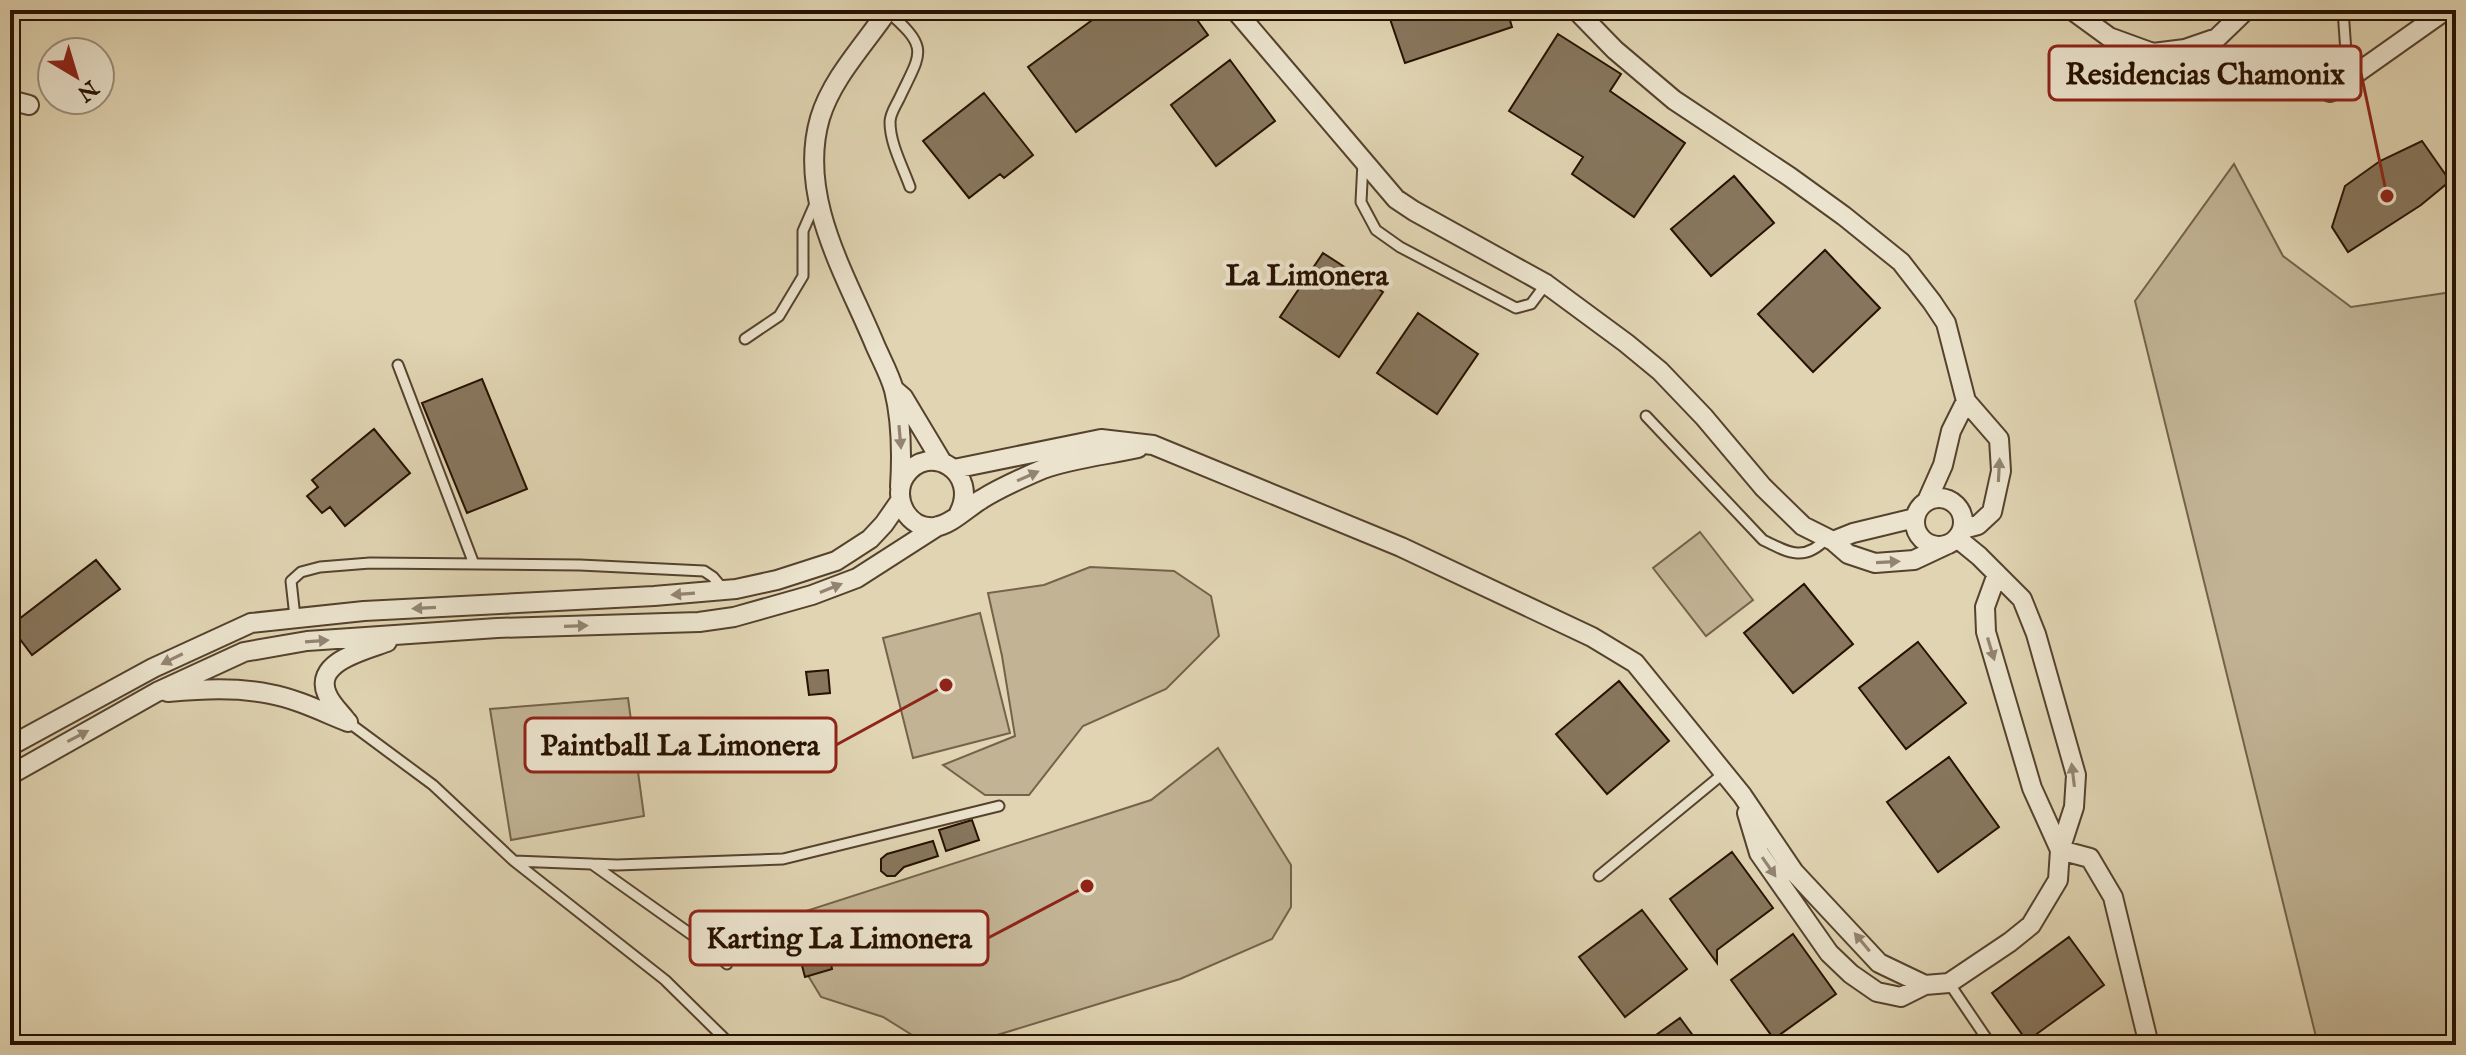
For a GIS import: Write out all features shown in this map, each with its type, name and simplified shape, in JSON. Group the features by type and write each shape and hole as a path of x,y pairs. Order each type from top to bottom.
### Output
{"street":[{"path":"1235,10 1396,199 1546,284 1660,371 1763,487 1803,526 1848,554 1875,563 1914,560 1955,537 1963,514 1954,502 1941,497 1927,501"},
{"path":"1576,10 1615,50 1674,100 1812,193 1901,262 1946,323 1966,401 1999,439 2001,471 1992,512 1978,525 1938,546 1923,540 1915,527 1915,518 1917,511 1927,501 1943,465 1951,431 1966,401"},
{"path":"2072,10 2109,37 2153,53 2185,49 2217,38 2246,10"},
{"path":"2330,92 2446,10"},
{"path":"888,11 832,88 820,118 814,151 818,196 827,230 893,388 900,435 900,494 910,518 918,524 938,526"},
{"path":"10,100 29,105"},
{"path":"893,388 903,397 948,465 960,476 966,494 959,513"},
{"path":"10,746 142,674 251,623 295,617 724,590 777,580 836,561 870,539 884,524 900,494 904,477 921,463 948,465 1101,439 1153,445 1401,547 1611,647 1635,663 1742,795 1794,872 1879,963 1925,985"},
{"path":"10,775 157,692 244,652 307,641 497,628 699,622 734,617 812,595 857,578 997,490 1045,468 1153,445"},
{"path":"1830,540 1915,518"},
{"path":"1742,795 1759,853 1829,953 1851,974 1877,992 1901,997 1925,985 1949,983 2031,925 2058,880 2060,850 2074,807 2076,775 2036,634 2022,599 1955,537"},
{"path":"1997,574 1985,607 1986,632 2032,788 2060,850"},
{"path":"348,722 326,692 328,672 344,659 401,636"},
{"path":"142,674 157,692"},
{"path":"157,692 208,689 273,694 348,722"},
{"path":"2060,850 2090,858 2113,897 2149,1045"}],"lane":[{"path":"2343,10 2348,80"},
{"path":"888,11 911,32 919,47 918,60 890,119 891,136 910,187"},
{"path":"1363,162 1361,202 1376,230 1400,247 1516,308 1531,304 1546,284"},
{"path":"745,339 779,316 803,276 803,231 818,196"},
{"path":"398,365 474,564"},
{"path":"1646,416 1763,540 1788,552 1804,553 1830,540"},
{"path":"295,617 291,581 301,572 320,567 370,563 580,565 704,571 724,590"},
{"path":"348,722 433,785 514,861 665,980 731,1045"},
{"path":"1599,876 1724,773"},
{"path":"514,861 592,864 783,859 999,806"},
{"path":"592,864 709,947 727,964"},
{"path":"1949,983 1991,1045"}],"shaded area":[{"path":"2234,164 2283,256 2351,307 2445,293 2456,284 2456,1045 2318,1045 2135,301"},
{"path":"1700,532 1753,600 1706,636 1653,568"},
{"path":"1090,567 1174,571 1211,596 1219,636 1166,689 1083,726 1029,795 985,795 943,765 1015,736 988,593 1044,585"},
{"path":"980,613 1010,733 913,758 883,638"},
{"path":"628,698 644,816 511,840 490,709"},
{"path":"1218,748 1291,865 1291,907 1272,939 1180,979 971,1043 917,1038 883,1017 821,997 775,921 1151,800"}],"building":[{"path":"1106,10 1190,10 1208,35 1076,132 1028,67"},
{"path":"1387,10 1507,10 1512,27 1405,63"},
{"path":"1558,34 1621,74 1610,91 1685,143 1634,217 1572,174 1583,157 1509,111"},
{"path":"1230,60 1275,121 1216,166 1171,105"},
{"path":"984,93 1033,155 1004,178 1000,174 969,198 923,141"},
{"path":"2422,141 2450,181 2421,205 2348,252 2332,227 2345,186 2380,161"},
{"path":"1734,176 1774,223 1711,276 1671,229"},
{"path":"1825,250 1880,308 1813,372 1758,314"},
{"path":"1323,253 1383,292 1339,357 1280,317"},
{"path":"1418,313 1478,354 1437,414 1377,373"},
{"path":"482,379 527,489 467,513 422,403"},
{"path":"374,429 410,473 345,526 330,507 322,513 307,496 318,487 312,480"},
{"path":"96,560 120,589 32,655 10,626"},
{"path":"1804,584 1853,644 1793,693 1744,633"},
{"path":"1918,642 1966,703 1906,749 1859,688"},
{"path":"828,670 830,693 809,695 806,672"},
{"path":"1619,681 1669,741 1607,794 1556,734"},
{"path":"1949,757 1999,827 1938,872 1887,802"},
{"path":"972,820 979,840 946,851 939,830"},
{"path":"933,841 938,856 904,867 895,876 887,876 881,871 881,859 887,854"},
{"path":"1732,852 1773,908 1717,950 1717,963 1670,899"},
{"path":"1642,910 1687,969 1625,1017 1579,957"},
{"path":"825,934 832,969 805,977 796,943"},
{"path":"1793,934 1836,994 1774,1039 1731,980"},
{"path":"2069,937 2104,985 2027,1041 1992,993"},
{"path":"1680,1018 1700,1045 1642,1045"}],"place":[{"name":"Residencias Chamonix","path":"2387,196"},
{"name":"Paintball La Limonera","path":"946,685"},
{"name":"Karting La Limonera","path":"1087,886"}],"district":[{"name":"La Limonera","path":"1307,275"}]}
